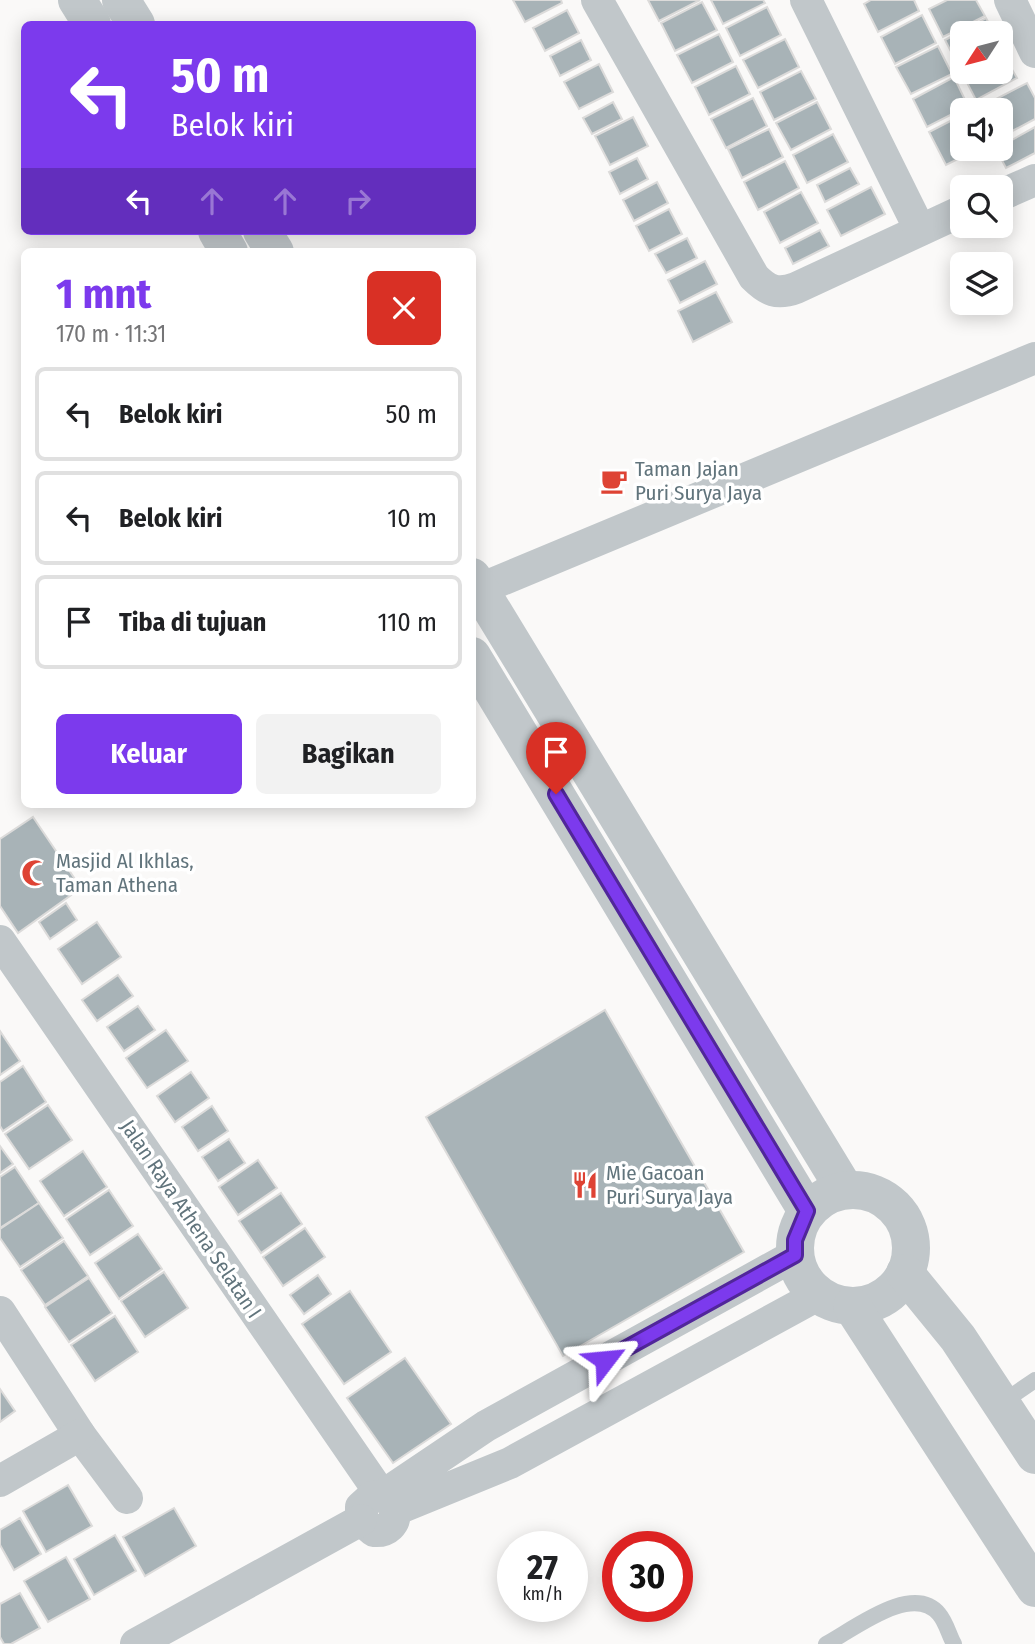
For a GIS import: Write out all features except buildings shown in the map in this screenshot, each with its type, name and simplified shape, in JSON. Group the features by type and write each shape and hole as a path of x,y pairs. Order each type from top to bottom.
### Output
{"street":[{"path":"77,0 90,21"},
{"path":"121,0 134,21"},
{"path":"597,0 754,277 770,291 784,293 950,216"},
{"path":"806,0 920,230"},
{"path":"1010,0 1035,52"},
{"path":"1013,189 1035,180"},
{"path":"845,1190 476,583 1035,359"},
{"path":"476,663 807,1211"},
{"name":"Jalan Raya Athena Selatan I","path":"0,941 388,1503"},
{"path":"388,1503 510,1463 835,1300 884,1297 897,1287 905,1273 911,1256 911,1238 905,1221 895,1207 880,1196 863,1190 845,1190 818,1200 807,1211 795,1240 795,1255 803,1277 835,1300 1031,1573"},
{"path":"388,1503 486,1426 795,1255"},
{"path":"905,1273 945,1321 1003,1402 1035,1455"},
{"path":"0,1312 80,1435 127,1498"},
{"path":"0,1481 80,1435"},
{"path":"136,1644 361,1520 374,1531 386,1530 394,1522 388,1503"}],"lane":[{"path":"1003,1402 1035,1380"},
{"path":"826,1644 903,1602 923,1602 939,1614 954,1644"}],"place":[{"name":"Taman Jajan Puri Surya Jaya","path":"614,481"},
{"name":"Masjid Al Ikhlas, Taman Athena","path":"35,873"},
{"name":"Mie Gacoan Puri Surya Jaya","path":"585,1185"}],"route":[{"path":"556,794 807,1211 799,1225 795,1255 605,1360"}]}
